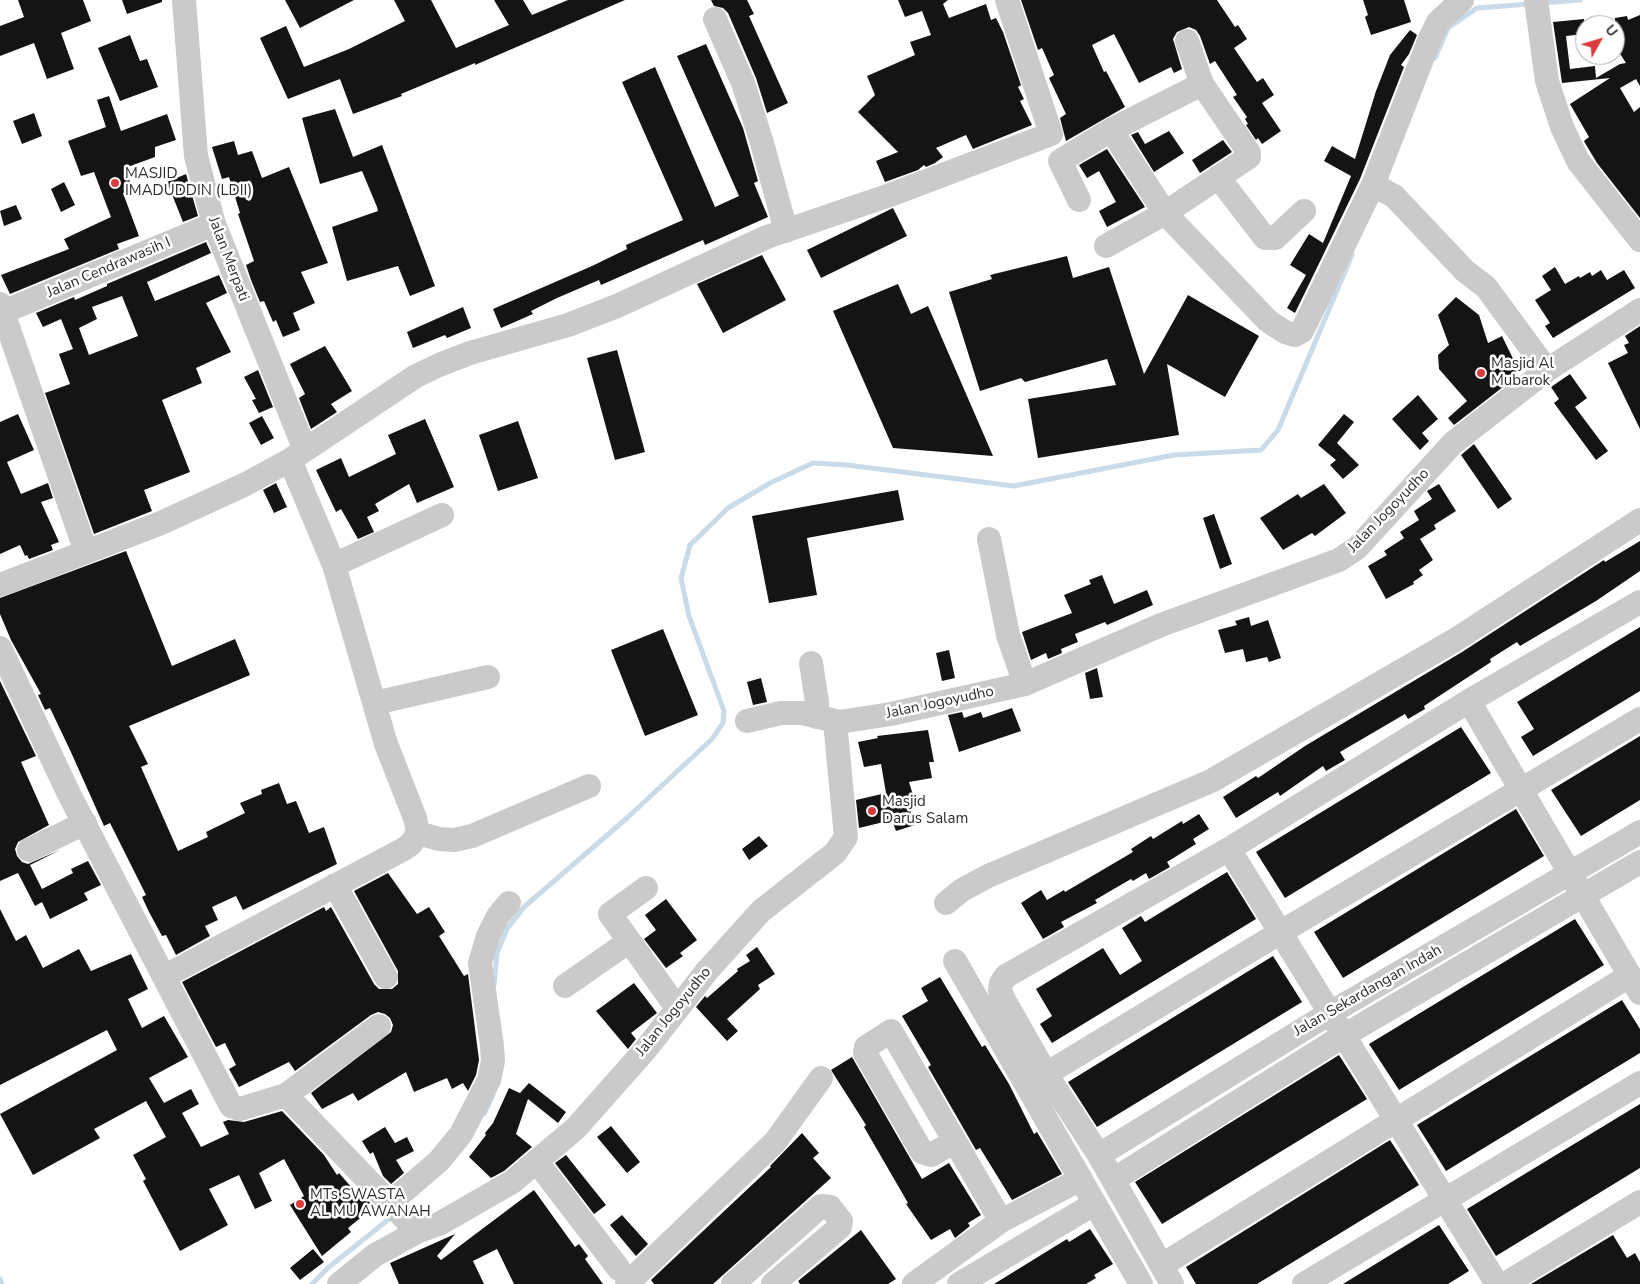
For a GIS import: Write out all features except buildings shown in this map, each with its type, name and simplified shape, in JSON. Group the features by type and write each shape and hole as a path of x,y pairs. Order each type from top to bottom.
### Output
{"street":[{"name":"Jalan Merpati","path":"184,0 196,156 214,224 297,455 334,565 355,643 375,703 386,744 415,818 418,833"},
{"path":"1007,0 1050,134 1060,161 1079,200"},
{"path":"1111,130 1165,213 1268,321 1285,332 1295,335 1302,331 1381,189 1431,36 1438,22 1462,0"},
{"path":"1537,8 1547,81 1562,127 1578,161 1640,240"},
{"path":"715,19 743,84 762,143 786,231"},
{"path":"1106,246 1165,213 1247,160 1249,153 1202,84 1187,41"},
{"path":"1060,161 1111,130 1202,84"},
{"path":"0,585 162,523 246,484 297,455 416,376 470,353 568,325 617,306 786,231 890,195 1050,134"},
{"path":"1218,177 1265,238 1275,238 1304,211"},
{"path":"1381,189 1465,272 1486,287 1547,370"},
{"name":"Jalan Cendrawasih I","path":"2,308 214,224"},
{"path":"2,308 86,552"},
{"name":"Jalan Jogoyudho","path":"404,1217 439,1224 481,1202 512,1182 537,1162 576,1128 646,1049 677,1008 761,911 835,853 846,837 836,732 828,720 890,714 1025,684 1162,625 1339,560 1357,548 1453,443 1547,370 1640,310"},
{"path":"334,565 442,515"},
{"path":"946,903 962,890 996,873 1211,781 1455,640 1640,520"},
{"path":"989,539 1008,636 1025,684"},
{"path":"1469,701 1521,788 1568,875 1584,897 1635,985 1396,1122 1167,1275 1099,1156 1046,1074 1004,1000 1000,991 1001,983 1006,976 1229,849 1469,701 1640,602"},
{"path":"0,648 85,823 231,1106 240,1109 286,1096 380,1026"},
{"path":"811,663 817,702 828,720"},
{"path":"375,703 488,677"},
{"path":"747,721 780,713 803,713 828,720"},
{"path":"1046,1074 1521,788 1640,719"},
{"path":"165,976 404,849 418,833 439,839 454,840 472,836 589,786"},
{"path":"29,850 85,823"},
{"name":"Jalan Sekardangan Indah","path":"1099,1156 1330,1012 1640,832"},
{"path":"1229,849 1497,1284"},
{"name":"Jalan Sekardangan Indah","path":"1113,1180 1343,1036 1584,897 1640,862"},
{"path":"335,885 386,977"},
{"path":"646,888 610,914 628,942 677,1008"},
{"path":"339,1284 375,1255 404,1217 439,1161 460,1134 489,1080 493,1060 492,1046 480,963 488,936 498,916 509,903"},
{"path":"564,986 628,942"},
{"path":"955,960 1081,1179 1134,1281"},
{"path":"954,1142 932,1155 922,1152 865,1053 866,1047 891,1031 1001,1221"},
{"path":"537,1162 630,1279 775,1142 821,1078"},
{"path":"1304,1284 1640,1083"},
{"path":"286,1096 404,1217"},
{"path":"914,1284 1001,1221 1081,1179"},
{"path":"1505,1284 1640,1202"},
{"path":"960,1284 1094,1204"},
{"path":"733,1284 821,1206 830,1207 841,1221 840,1227 773,1284"}],"waterway":[{"path":"1543,3 1580,0"},
{"path":"1435,58 1448,28 1477,8 1530,4"},
{"path":"494,985 497,953 507,929 524,907 627,818 712,739 723,723 724,711 689,616 681,578 690,545 728,508 770,483 813,463 847,465 1014,486 1174,455 1261,450 1278,430 1352,255"},
{"path":"484,1114 493,1095"},
{"path":"312,1284 329,1267 394,1215"},
{"path":"0,1279 2,1284"}],"place":[{"name":"MASJID IMADUDDIN (LDII)","path":"115,183"},
{"name":"Masjid Al Mubarok","path":"1481,373"},
{"name":"Masjid Darus Salam","path":"872,811"},
{"name":"MTs SWASTA AL MU AWANAH","path":"300,1204"}]}
